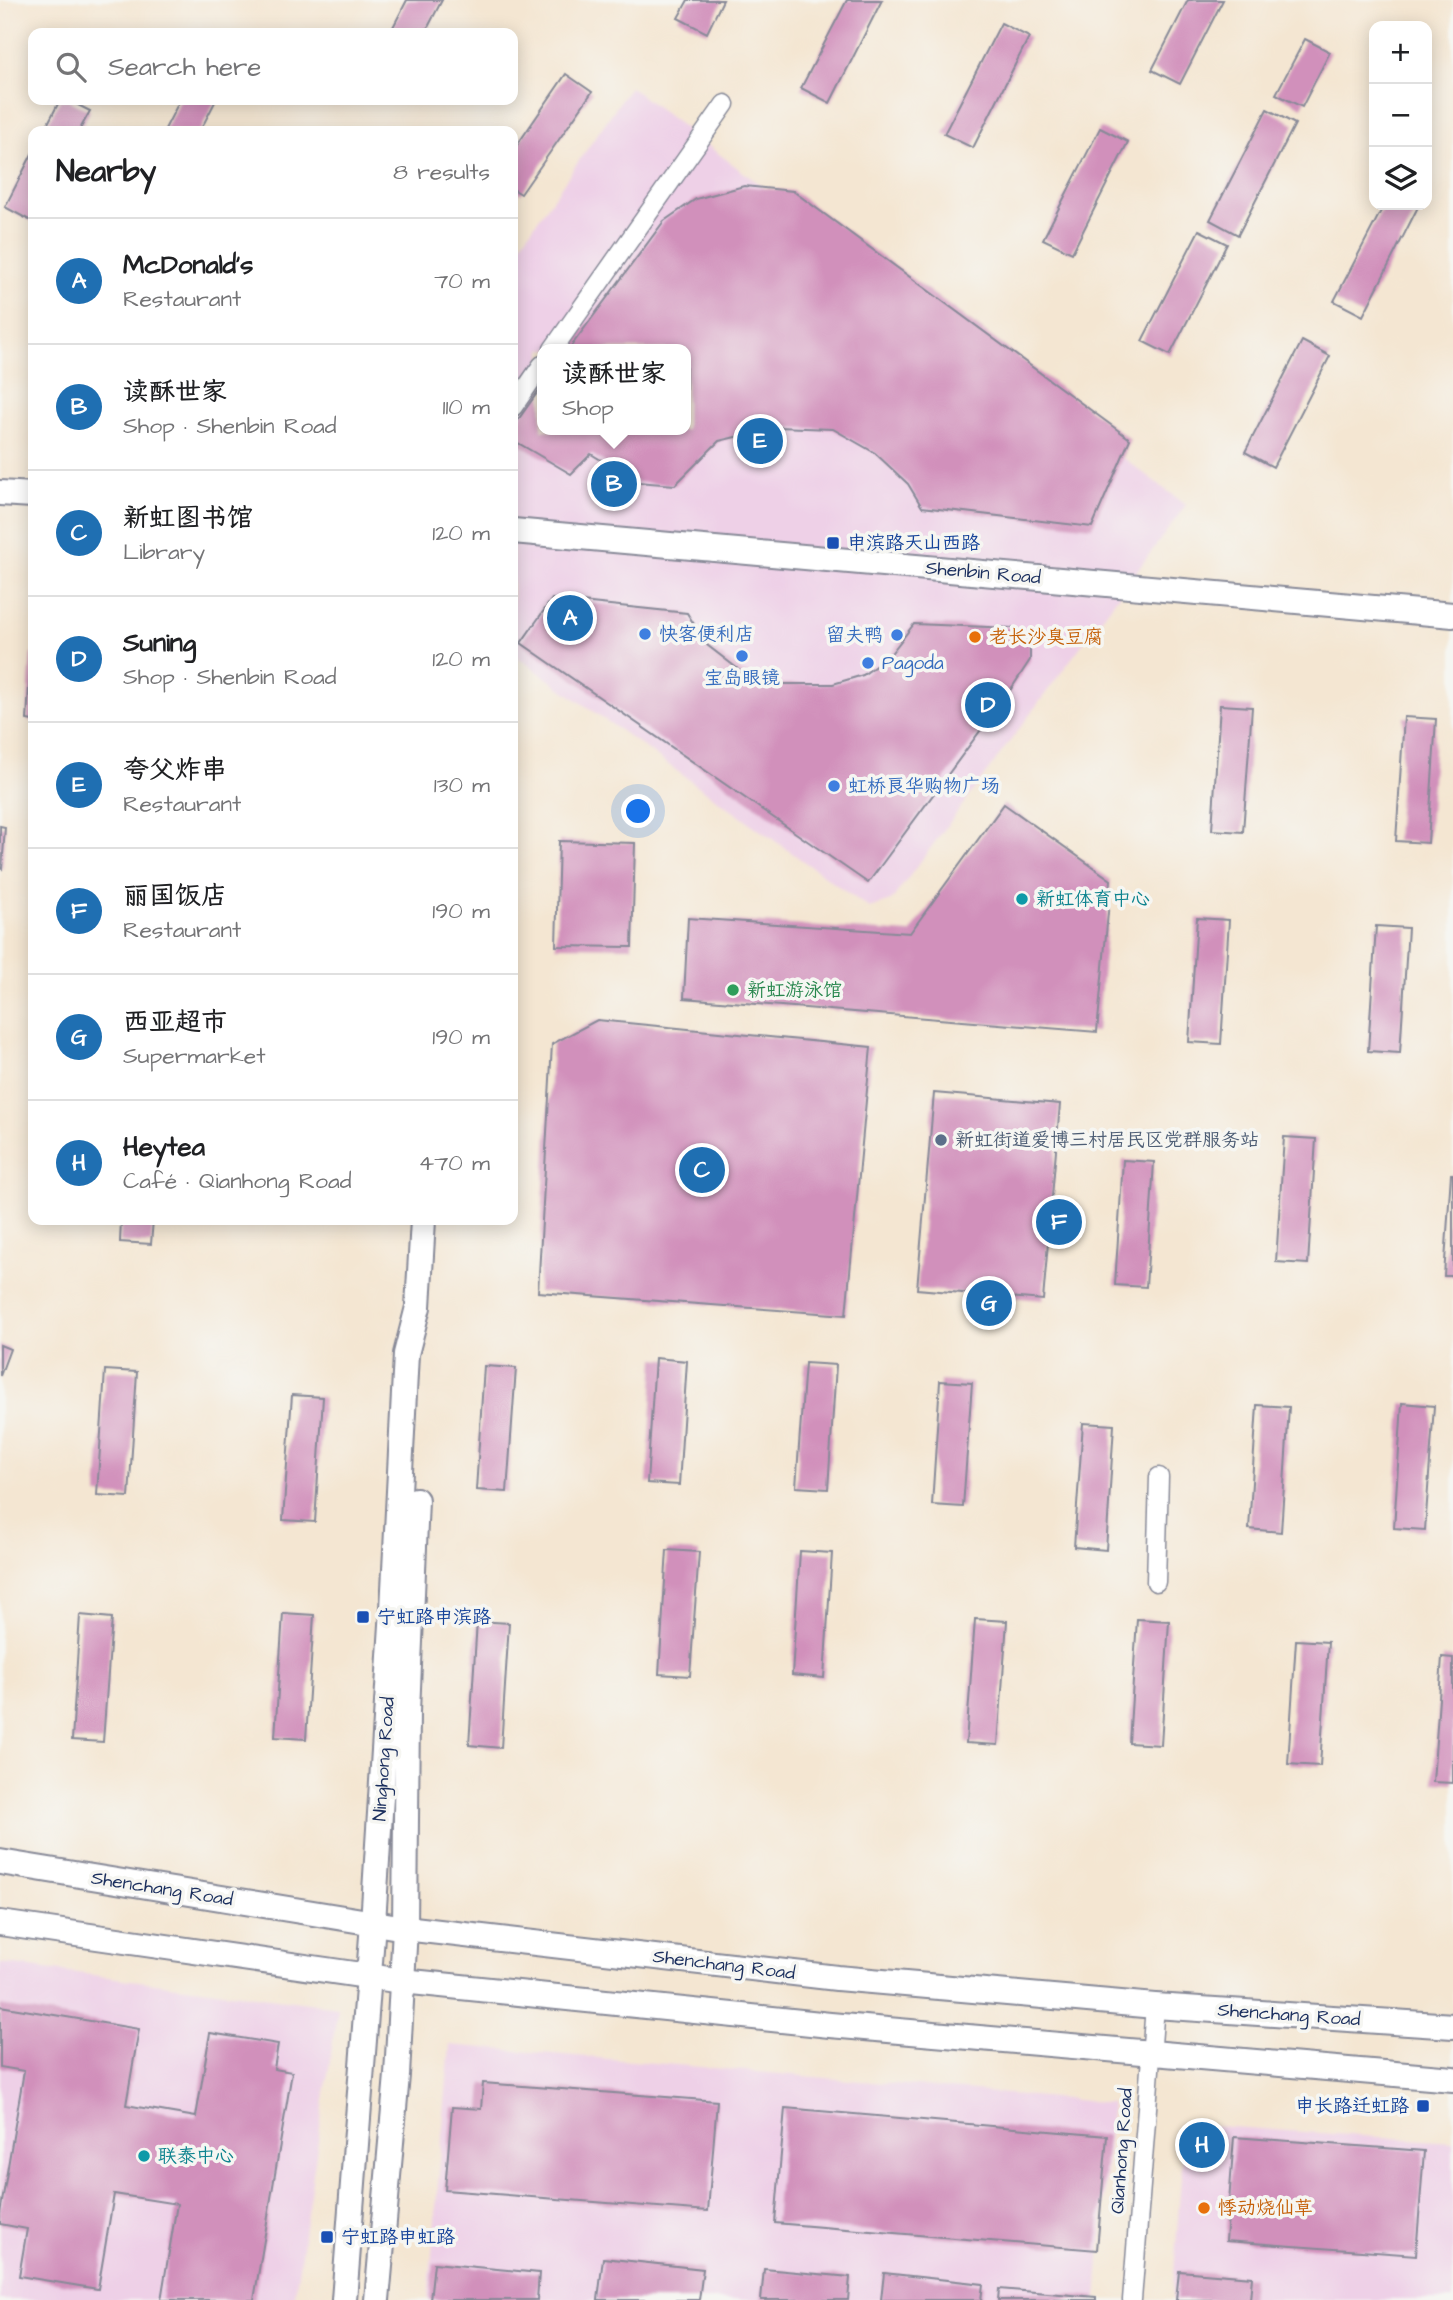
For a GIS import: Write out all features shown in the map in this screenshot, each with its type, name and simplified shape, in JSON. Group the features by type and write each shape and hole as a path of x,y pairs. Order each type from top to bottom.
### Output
{"main road":[{"path":"0,493 28,495"},
{"name":"Shenbin Road","path":"518,531 1453,615"},
{"name":"Ninghong Road","path":"344,2300 373,1923 393,1609 405,1354 418,1307 423,1225"},
{"path":"377,2300 397,2075 405,1928 407,1712 422,1354 418,1307"},
{"name":"Shenchang Road","path":"0,1862 405,1928 836,1978 1155,2006 1453,2026"},
{"path":"0,1923 402,1981 830,2025 1453,2079"}],"street":[{"path":"557,344 725,104"},
{"path":"518,400 537,372"},
{"path":"1156,1583 1159,1477"},
{"name":"Qianhong Road","path":"1132,2300 1155,2006"}],"shaded area":[{"path":"630,87 1186,505 891,901 869,908 518,658 518,249"},
{"path":"0,1963 338,2007 294,2300 0,2300"},
{"path":"450,2045 1111,2103 1097,2300 428,2300"},
{"path":"1185,2124 1453,2142 1453,2300 1172,2300"}],"building":[{"path":"407,0 442,0 428,28 393,28"},
{"path":"688,0 723,0 707,33 678,18"},
{"path":"847,0 882,0 830,103 801,88"},
{"path":"1188,0 1223,0 1180,84 1152,70"},
{"path":"1001,23 1029,37 973,148 944,134"},
{"path":"1305,39 1330,52 1302,107 1276,94"},
{"path":"566,74 592,92 521,194 518,192 518,144"},
{"path":"57,105 78,105 90,111 82,126 47,126"},
{"path":"177,105 213,105 203,126 167,126"},
{"path":"1267,109 1295,124 1238,235 1210,220"},
{"path":"1100,128 1128,142 1072,253 1043,239"},
{"path":"28,162 28,219 5,207"},
{"path":"744,186 793,191 1130,439 1092,527 922,507 908,484 875,453 833,429 777,427 719,441 675,485 637,482 591,454 571,474 518,443 518,420 537,393 537,435 691,435 691,344 573,344 664,221 696,199"},
{"path":"1381,210 1416,210 1363,316 1334,301"},
{"path":"1199,230 1227,244 1170,355 1142,341"},
{"path":"1302,341 1330,356 1273,467 1245,452"},
{"name":"虹桥良华购物广场","path":"552,599 687,613 707,645 742,672 782,684 833,684 863,675 889,656 914,624 1013,628 1030,638 1030,660 868,883 521,643"},
{"path":"1220,705 1252,707 1243,832 1212,830"},
{"path":"1404,717 1436,719 1428,843 1396,841"},
{"name":"新虹体育中心","path":"1004,804 1111,880 1097,1032 684,998 688,918 910,933"},
{"path":"0,826 5,827 2,869 0,868"},
{"path":"559,841 635,843 632,947 556,946"},
{"path":"1197,918 1229,920 1221,1044 1189,1042"},
{"path":"1376,926 1408,928 1400,1053 1368,1051"},
{"path":"597,1020 871,1047 846,1315 538,1292 552,1044"},
{"path":"934,1093 1060,1104 1043,1300 917,1289"},
{"path":"1284,1137 1316,1139 1308,1264 1276,1262"},
{"path":"1123,1160 1154,1162 1146,1287 1115,1285"},
{"path":"1451,1174 1453,1276 1444,1276"},
{"path":"121,1225 153,1225 151,1244 120,1242"},
{"path":"0,1345 10,1349 0,1376"},
{"path":"655,1358 687,1361 679,1485 647,1483"},
{"path":"805,1363 836,1365 828,1489 796,1487"},
{"path":"484,1366 516,1368 507,1492 476,1490"},
{"path":"105,1370 137,1372 129,1497 97,1495"},
{"path":"940,1381 972,1383 963,1507 932,1505"},
{"path":"292,1395 323,1397 315,1522 283,1520"},
{"path":"1402,1403 1434,1406 1425,1530 1394,1528"},
{"path":"1257,1405 1289,1407 1281,1532 1249,1529"},
{"path":"1083,1423 1114,1425 1106,1550 1074,1547"},
{"path":"667,1550 699,1552 690,1676 659,1674"},
{"path":"800,1551 832,1553 824,1678 792,1675"},
{"path":"283,1613 314,1615 306,1739 275,1737"},
{"path":"80,1615 112,1618 103,1742 72,1740"},
{"path":"975,1619 1007,1621 998,1745 966,1743"},
{"path":"1137,1619 1169,1621 1161,1745 1129,1743"},
{"path":"477,1621 509,1623 501,1748 469,1745"},
{"path":"1296,1640 1328,1642 1320,1766 1288,1764"},
{"path":"1442,1657 1453,1658 1453,1783 1433,1782"},
{"name":"联泰中心","path":"0,2006 139,2029 126,2105 196,2117 210,2033 278,2044 274,2069 292,2072 254,2300 161,2300 177,2204 114,2194 98,2289 19,2276 27,2229 0,2224 0,2214 24,2071 0,2067"},
{"path":"483,2083 717,2101 708,2211 445,2190 452,2107 481,2109"},
{"path":"785,2108 1107,2136 1097,2250 775,2223"},
{"path":"1234,2137 1424,2151 1416,2255 1226,2241"},
{"path":"603,2258 703,2269 699,2300 598,2300"},
{"path":"434,2263 539,2273 537,2300 430,2300"},
{"path":"764,2269 850,2277 848,2300 761,2300"},
{"path":"1179,2271 1252,2277 1250,2300 1176,2300"},
{"path":"884,2273 983,2284 981,2300 881,2300"},
{"path":"999,2289 1096,2297 1096,2300 998,2300"}],"place":[{"name":"夸父炸串","path":"760,441"},
{"name":"读酥世家","path":"614,484"},
{"name":"申滨路天山西路","path":"833,543"},
{"name":"McDonald's","path":"570,618"},
{"name":"快客便利店","path":"645,634"},
{"name":"留夫鸭","path":"897,635"},
{"name":"老长沙臭豆腐","path":"975,637"},
{"name":"宝岛眼镜","path":"742,656"},
{"name":"Pagoda","path":"868,663"},
{"name":"Suning","path":"988,705"},
{"name":"虹桥良华购物广场","path":"834,786"},
{"name":"新虹体育中心","path":"1022,899"},
{"name":"新虹游泳馆","path":"733,990"},
{"name":"新虹街道爱博三村居民区党群服务站","path":"941,1140"},
{"name":"新虹图书馆","path":"702,1170"},
{"name":"丽国饭店","path":"1059,1222"},
{"name":"西亚超市","path":"989,1303"},
{"name":"宁虹路申滨路","path":"363,1617"},
{"name":"申长路迁虹路","path":"1423,2106"},
{"name":"Heytea","path":"1202,2145"},
{"name":"联泰中心","path":"144,2156"},
{"name":"悸动烧仙草","path":"1204,2208"},
{"name":"宁虹路申虹路","path":"327,2237"}]}
